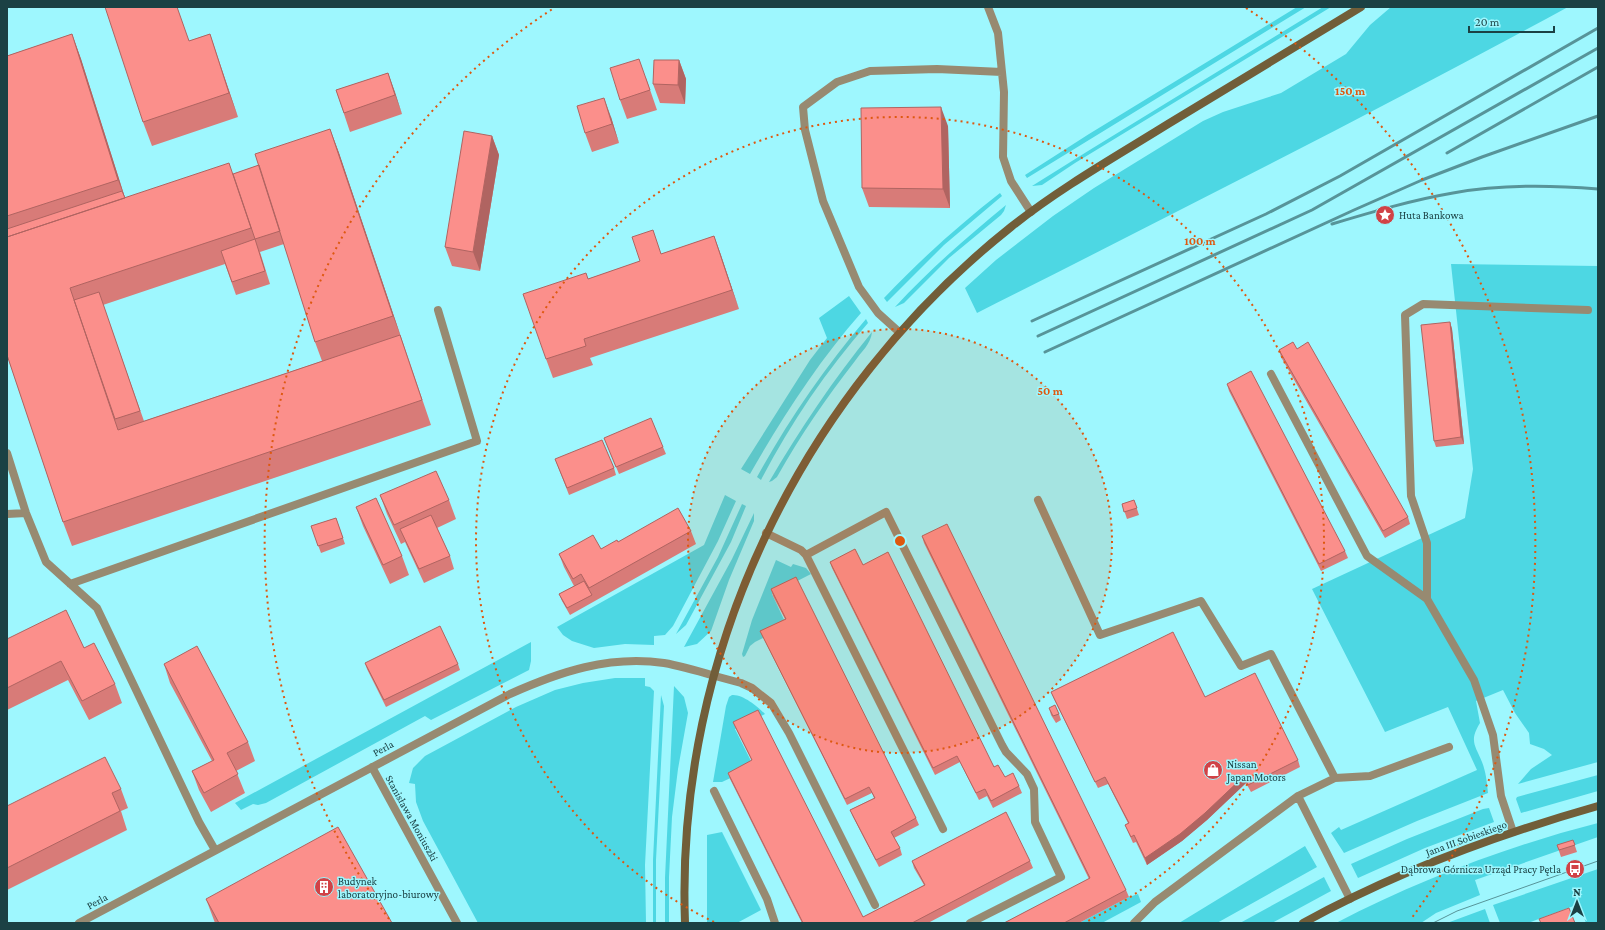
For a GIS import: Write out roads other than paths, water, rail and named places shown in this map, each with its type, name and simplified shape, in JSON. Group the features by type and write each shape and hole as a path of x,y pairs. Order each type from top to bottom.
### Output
{"street":[{"path":"988,7 998,33 1002,72 1004,92 1003,157 1010,181 1031,212"},
{"path":"685,923 685,873 689,810 697,753 715,676 740,595 766,533 798,472 849,394 899,332 939,290 965,266 1031,212 1127,149 1361,7"},
{"path":"899,332 878,313 859,287 823,201 805,130 803,107 837,82 870,71 937,69 1002,72"},
{"path":"1427,599 1427,542 1411,496 1405,315 1423,304 1588,310"},
{"path":"70,584 477,441 438,310"},
{"path":"1271,374 1367,556 1427,599 1474,680 1480,693 1493,736 1501,796 1513,832"},
{"path":"7,453 26,513 46,562 97,608 199,822 215,850"},
{"path":"1038,500 1100,635 1201,601 1241,666 1271,654 1335,778"},
{"path":"806,555 886,512 1002,745 1006,752 1026,774 1034,789 1035,822 1061,876 970,923"},
{"path":"7,514 26,513"},
{"path":"766,533 801,550 806,555 943,829"},
{"name":"Perla","path":"79,923 510,694 560,673 595,664 633,661 665,663 742,683 752,688 771,703 789,733 875,905"},
{"path":"1134,923 1155,902 1298,796 1335,778 1370,776 1449,747"},
{"name":"Stanisława Moniuszki","path":"372,767 457,923"},
{"path":"714,791 767,899 775,923"},
{"path":"1298,796 1350,899"},
{"name":"Jana III Sobieskiego","path":"1303,923 1350,899 1419,868 1513,832 1598,806"}],"tram line":[{"path":"1433,923 1457,911 1598,861"}],"railway":[{"path":"1032,321 1266,214 1340,176 1598,28"},
{"path":"1038,336 1312,210 1598,48"},
{"path":"1447,153 1598,67"},
{"path":"1045,352 1422,180 1598,116"},
{"path":"1332,224 1407,203 1471,190 1526,186 1598,189"}],"place":[{"name":"Huta Bankowa","path":"1385,215"},
{"name":"Nissan Japan Motors","path":"1213,770"},
{"name":"Dąbrowa Górnicza Urząd Pracy Pętla","path":"1575,869"},
{"name":"Budynek laboratoryjno-biurowy","path":"324,887"}]}
